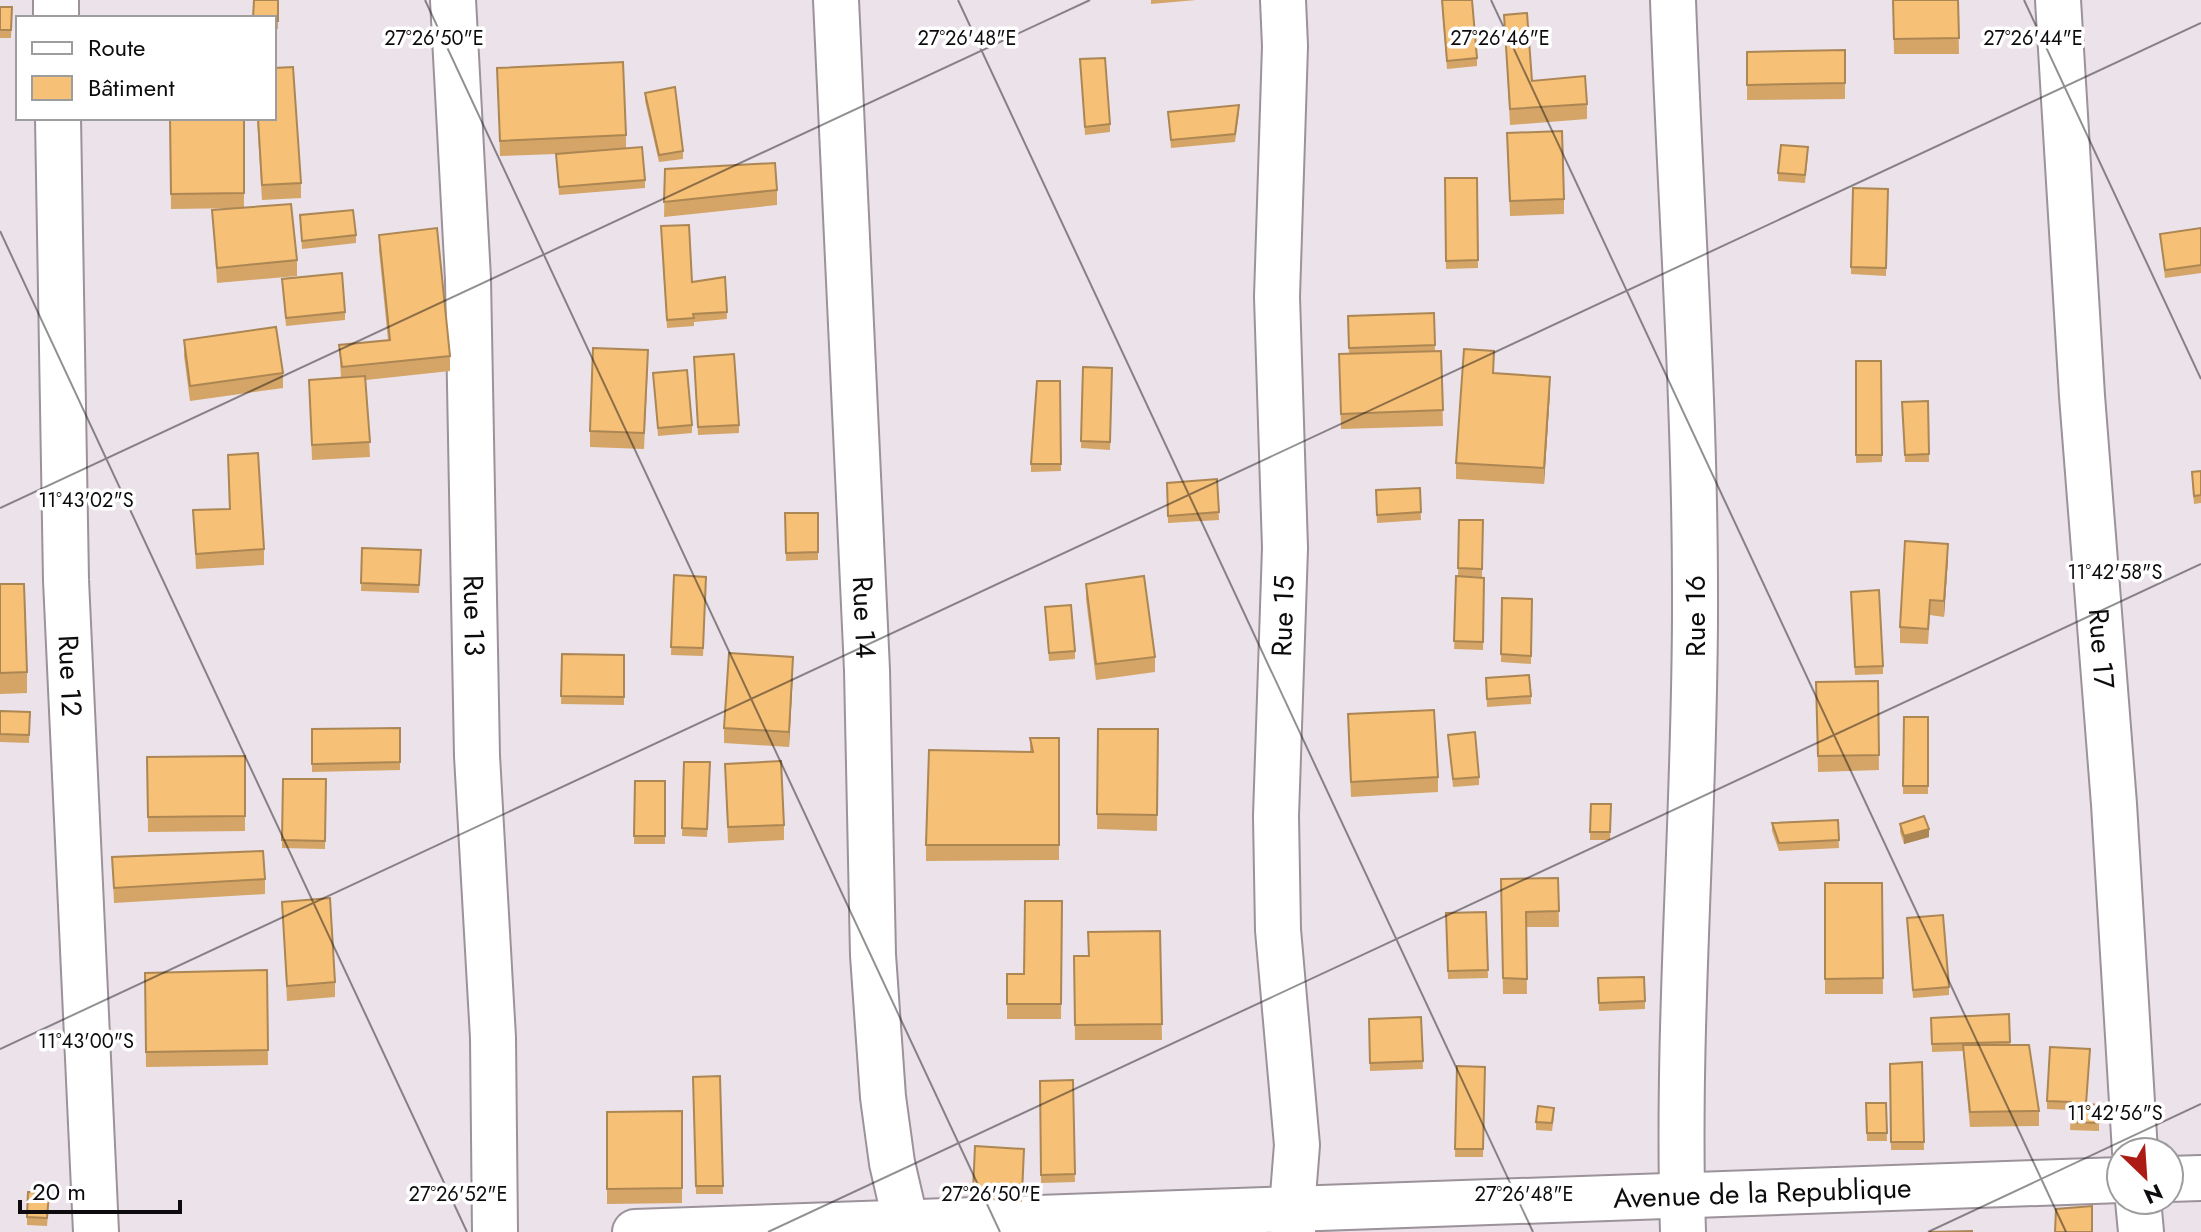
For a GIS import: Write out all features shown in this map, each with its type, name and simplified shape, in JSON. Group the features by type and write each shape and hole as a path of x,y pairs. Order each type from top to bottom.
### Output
{"street":[{"name":"Rue 13","path":"453,0 468,279 477,756 493,1038 495,1232"},
{"name":"Rue 14","path":"836,0 867,670 873,955 890,1150 908,1228"},
{"name":"Rue 15","path":"1283,0 1285,46 1277,297 1285,548 1276,816 1278,930 1297,1145 1292,1220"},
{"name":"Rue 16","path":"1673,0 1693,412 1695,596 1682,1214"},
{"name":"Rue 17","path":"2058,0 2082,396 2114,804 2134,1136"},
{"name":"Rue 12","path":"58,120 66,580 96,1232"},
{"name":"Avenue de la Republique","path":"635,1232 1682,1214 2105,1181"}],"building":[{"path":"254,0 278,0 278,21 276,16 253,16"},
{"path":"1442,0 1472,0 1477,58 1447,61"},
{"path":"1893,0 1958,0 1959,38 1894,39"},
{"path":"0,7 12,7 11,30 0,30"},
{"path":"1527,13 1532,81 1585,76 1587,104 1510,109 1504,15"},
{"path":"1845,50 1845,83 1747,85 1747,52"},
{"path":"1105,58 1110,124 1085,127 1080,59"},
{"path":"623,62 626,135 500,141 497,68"},
{"path":"293,67 301,183 262,185 258,120 276,120 276,68"},
{"path":"675,87 683,151 659,155 645,93"},
{"path":"1239,105 1235,134 1171,140 1168,112"},
{"path":"170,120 244,120 244,193 171,194"},
{"path":"1562,131 1564,199 1510,201 1507,133"},
{"path":"1781,145 1808,147 1805,175 1778,173"},
{"path":"642,147 645,180 559,187 556,154"},
{"path":"775,163 777,190 664,202 665,169"},
{"path":"1445,178 1477,178 1478,260 1446,261"},
{"path":"1853,188 1888,189 1886,268 1851,267"},
{"path":"291,204 297,260 217,268 212,210"},
{"path":"353,210 356,235 302,241 300,215"},
{"path":"689,225 692,282 725,277 727,312 693,314 694,318 667,320 661,226"},
{"path":"437,228 450,356 342,367 339,345 390,340 379,235"},
{"path":"2201,228 2201,265 2165,270 2160,234"},
{"path":"342,273 345,312 286,318 282,279"},
{"path":"1434,313 1435,345 1349,348 1348,316"},
{"path":"276,327 283,373 190,386 184,340"},
{"path":"593,348 648,350 644,433 590,431"},
{"path":"1464,349 1494,351 1493,373 1550,377 1544,468 1456,463"},
{"path":"1441,351 1443,410 1341,414 1339,354"},
{"path":"734,354 739,425 698,427 694,357"},
{"path":"1856,361 1881,361 1882,455 1856,455"},
{"path":"1083,367 1112,368 1110,442 1081,441"},
{"path":"687,370 692,425 658,428 653,373"},
{"path":"365,376 370,442 312,445 309,380"},
{"path":"1037,381 1060,381 1061,464 1031,464"},
{"path":"1928,401 1929,454 1905,455 1902,402"},
{"path":"258,453 264,549 196,554 193,510 230,509 228,455"},
{"path":"2201,471 2201,495 2194,496 2192,472"},
{"path":"1217,479 1219,512 1168,516 1167,483"},
{"path":"1420,488 1421,512 1377,515 1376,490"},
{"path":"785,513 818,513 818,552 786,553"},
{"path":"1459,520 1483,520 1482,569 1458,568"},
{"path":"1905,541 1948,544 1944,601 1930,600 1928,629 1900,627"},
{"path":"362,548 421,550 419,585 361,583"},
{"path":"674,575 706,577 703,648 671,647"},
{"path":"1144,576 1155,657 1096,664 1086,584"},
{"path":"1456,576 1484,578 1483,642 1454,641"},
{"path":"0,584 24,584 27,672 0,673"},
{"path":"1879,590 1883,666 1855,667 1851,592"},
{"path":"1502,598 1532,599 1531,656 1501,654"},
{"path":"1071,605 1075,651 1049,653 1045,607"},
{"path":"729,653 793,657 789,732 724,728"},
{"path":"562,654 624,655 624,697 561,696"},
{"path":"1529,675 1531,696 1487,699 1486,678"},
{"path":"1878,681 1879,755 1818,756 1816,682"},
{"path":"1434,710 1438,777 1351,782 1348,714"},
{"path":"0,711 30,712 29,735 0,734"},
{"path":"1904,717 1928,717 1928,786 1903,786"},
{"path":"400,728 400,762 312,764 312,729"},
{"path":"1098,729 1158,729 1157,815 1097,814"},
{"path":"1475,732 1479,777 1453,779 1448,735"},
{"path":"1030,738 1059,738 1059,845 926,845 929,750 1033,752"},
{"path":"245,756 245,816 148,817 147,757"},
{"path":"781,761 784,825 728,827 725,764"},
{"path":"684,762 710,762 707,829 682,828"},
{"path":"283,779 326,779 325,841 282,840"},
{"path":"635,781 665,781 665,836 634,836"},
{"path":"1591,804 1611,804 1610,832 1590,832"},
{"path":"1924,816 1929,829 1904,836 1900,824"},
{"path":"1838,820 1839,840 1779,843 1772,823"},
{"path":"263,851 265,879 114,888 112,857"},
{"path":"1558,878 1559,911 1526,912 1527,979 1503,978 1501,879"},
{"path":"1825,883 1882,883 1883,978 1825,979"},
{"path":"330,898 335,982 287,986 282,902"},
{"path":"1025,901 1062,901 1061,1004 1007,1004 1007,974 1024,974"},
{"path":"1486,912 1488,970 1448,971 1446,913"},
{"path":"1943,915 1949,987 1913,990 1907,918"},
{"path":"1160,931 1162,1024 1075,1025 1074,956 1089,956 1088,932"},
{"path":"267,970 268,1050 146,1052 145,973"},
{"path":"1644,977 1645,1001 1599,1003 1598,978"},
{"path":"2009,1014 2010,1042 1932,1044 1931,1018"},
{"path":"1421,1017 1423,1061 1370,1063 1369,1019"},
{"path":"1963,1045 2029,1045 2039,1111 1970,1112"},
{"path":"2050,1047 2090,1049 2086,1104 2099,1105 2099,1123 2070,1122 2071,1102 2047,1101"},
{"path":"1922,1062 1924,1142 1891,1142 1890,1064"},
{"path":"1457,1066 1485,1067 1483,1149 1455,1149"},
{"path":"720,1076 723,1186 696,1186 693,1077"},
{"path":"1073,1080 1075,1174 1041,1175 1040,1081"},
{"path":"1866,1103 1886,1103 1887,1133 1867,1133"},
{"path":"1538,1106 1554,1108 1552,1123 1536,1122"},
{"path":"682,1111 682,1188 607,1189 607,1112"},
{"path":"975,1146 1024,1149 1022,1194 973,1191"},
{"path":"28,1192 49,1193 47,1218 27,1217"},
{"path":"2092,1206 2092,1232 2055,1232 2056,1209"}]}
